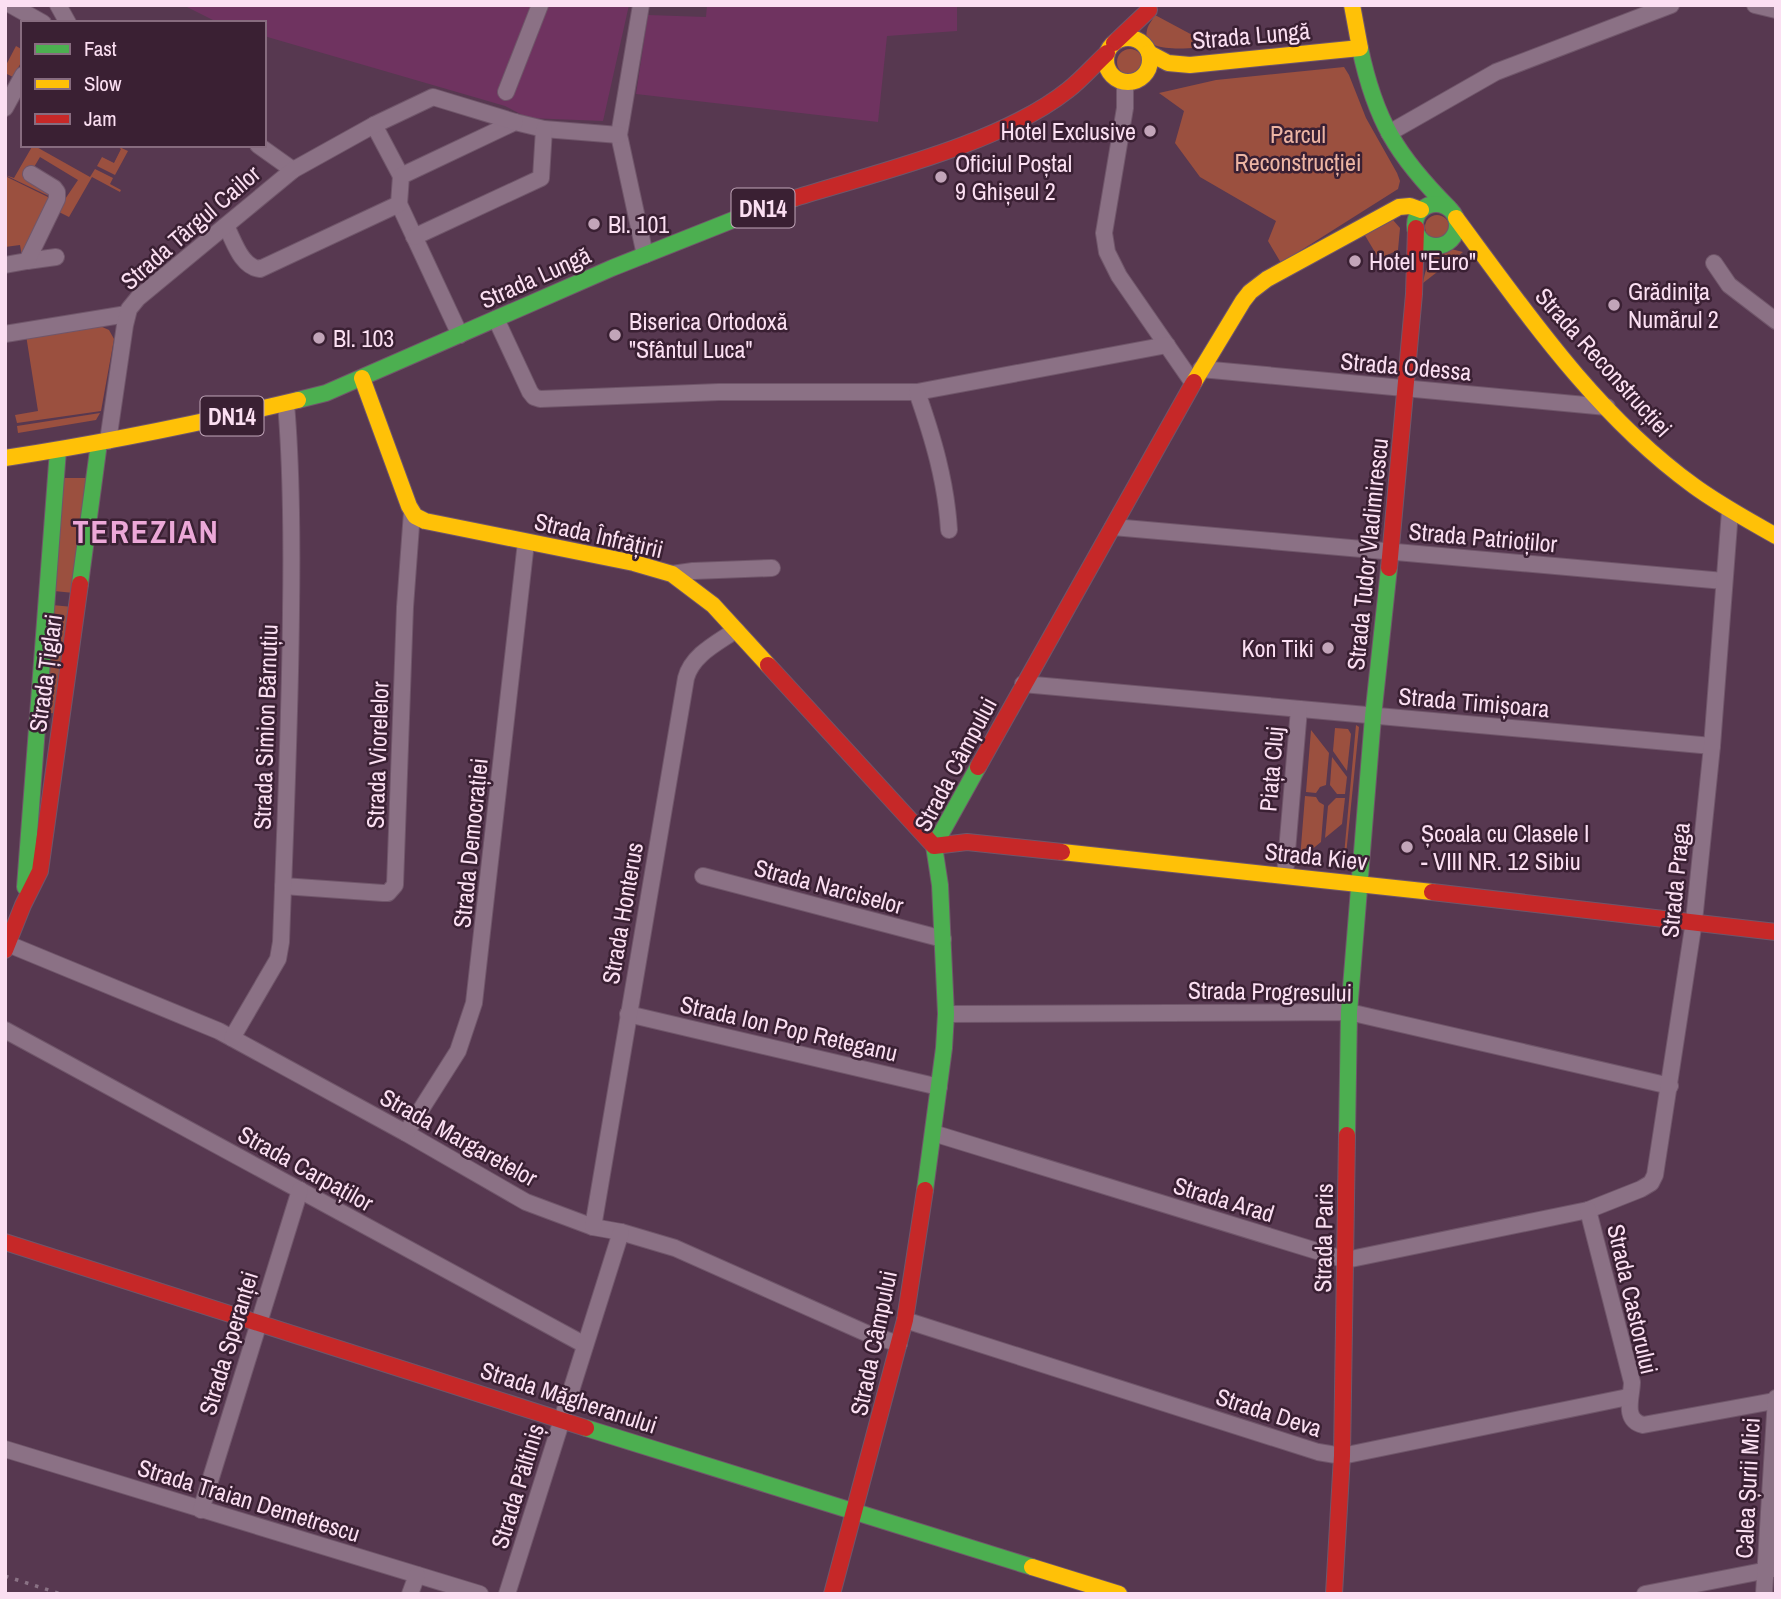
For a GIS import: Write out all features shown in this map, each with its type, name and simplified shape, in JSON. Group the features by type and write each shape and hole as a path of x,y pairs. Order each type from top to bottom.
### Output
{"street":[{"path":"11,5 39,21"},
{"path":"51,21 58,5"},
{"path":"58,5 67,21"},
{"path":"506,92 540,5"},
{"path":"640,5 620,135 645,255"},
{"name":"Strada Reconstrucției","path":"1352,5 1370,87 1389,133 1410,167 1452,213 1550,343 1607,408 1676,472 1730,511 1776,536"},
{"path":"1389,133 1496,72 1649,9 1671,5"},
{"path":"1755,5 1776,10"},
{"name":"Strada Lungă","path":"1150,7 1145,47 1168,63 1190,65 1360,48"},
{"name":"Strada Lungă","path":"5,458 103,442 286,404 326,393 645,255 758,210 961,146 1041,108 1068,90 1150,7"},
{"path":"1145,47 1128,38 1110,48 1108,70 1120,80 1125,108 1105,221 1105,242 1119,276 1167,345 1197,376"},
{"name":"DN14","path":"1120,80 1136,81 1145,75 1150,64 1145,47"},
{"path":"5,108 21,79"},
{"name":"Strada Lungă","path":"1068,90 1120,80"},
{"name":"Strada Târgul Cailor","path":"103,442 127,314 138,298 293,170 374,125 433,97 544,130 620,135"},
{"path":"401,176 515,121"},
{"path":"374,125 401,176 399,204 460,335"},
{"path":"414,237 541,178 544,130"},
{"path":"261,147 293,170"},
{"name":"Strada Tudor Vladimirescu","path":"1358,883 1414,286 1419,217 1410,167"},
{"path":"27,261 58,195 54,188 31,174"},
{"path":"226,226 245,261 260,269 399,204"},
{"path":"1414,286 1423,261 1447,242 1456,230 1452,213 1436,204 1419,217 1424,241 1433,245 1447,242 1490,265"},
{"name":"Strada Câmpului","path":"832,1594 905,1320 933,1133 946,1014 939,875 934,846 1197,376 1243,301 1258,285 1288,266 1405,205 1419,217"},
{"path":"5,265 56,257"},
{"path":"1714,263 1729,285 1776,321"},
{"path":"5,334 127,314"},
{"path":"496,319 530,392 540,399 719,392 917,392 1167,345"},
{"name":"Strada Odessa","path":"1197,376 1406,389 1607,408"},
{"path":"362,378 412,512"},
{"path":"917,392 943,477 948,530"},
{"name":"Strada Simion Bărnuțiu","path":"232,1038 278,959 281,942 290,700 292,544 286,404"},
{"name":"Strada Țiglari","path":"6,947 35,883 42,860 103,442"},
{"name":"Strada Țiglari","path":"23,905 58,450"},
{"name":"Strada Praga","path":"1588,1210 1635,1193 1654,1180 1694,921 1712,746 1730,511"},
{"name":"Strada Înfrățirii","path":"412,512 418,519 425,521 634,563 672,575 707,600 736,629 775,675 934,846"},
{"name":"Strada Viorelelor","path":"284,886 383,893 395,885 405,607 412,512"},
{"name":"Strada Patrioților","path":"1112,527 1724,582"},
{"name":"Strada Democrației","path":"406,1133 458,1051 474,1003 526,541"},
{"path":"672,575 693,571 772,568"},
{"name":"Strada Honterus","path":"593,1227 688,672 694,659 736,629"},
{"name":"Strada Timișoara","path":"1023,684 1712,746"},
{"name":"Piața Cluj","path":"1284,875 1299,709"},
{"name":"Strada Kiev","path":"934,846 946,842 967,842 1358,883 1776,932"},
{"name":"Strada Narciselor","path":"703,876 943,939"},
{"name":"Strada Paris","path":"1334,1594 1342,1456 1349,1012 1358,883"},
{"path":"5,906 23,905"},
{"name":"Strada Margaretelor","path":"6,947 232,1038 526,1202 593,1227 621,1232 675,1248 866,1333 899,1344"},
{"name":"Strada Progresului","path":"946,1014 1349,1012 1670,1086"},
{"name":"Strada Ion Pop Reteganu","path":"628,1014 939,1087"},
{"name":"Strada Carpaților","path":"5,1030 585,1345"},
{"name":"Strada Arad","path":"933,1133 1346,1259 1588,1210"},
{"name":"Strada Speranței","path":"201,1510 300,1190"},
{"name":"Strada Castorului","path":"1588,1210 1632,1382 1628,1397 1632,1418 1636,1423 1643,1425 1775,1400"},
{"name":"Strada Păltiniș","path":"507,1594 621,1232"},
{"name":"Strada Măgheranului","path":"5,1242 259,1321 704,1466 1119,1594"},
{"name":"Strada Deva","path":"905,1320 1318,1452 1342,1456 1628,1397"},
{"name":"Calea Șurii Mici","path":"1764,1594 1770,1570 1775,1400"},
{"name":"Strada Traian Demetrescu","path":"5,1449 480,1594"},
{"path":"1644,1594 1770,1570"},
{"path":"410,1594 417,1575"}],"shaded area":[{"path":"183,5 629,5 603,121 528,118 505,106 266,37 266,21 215,21"},
{"path":"707,5 957,5 957,31 887,36 878,122 636,94 648,15 706,17"}],"green space":[{"path":"1155,15 1211,45 1210,47 1171,48 1152,44 1147,38 1147,30"},
{"path":"16,46 21,49 21,63 13,77 5,73 5,67"},
{"path":"1130,49 1139,53 1143,62 1139,71 1130,75 1121,71 1117,62 1121,53"},
{"name":"Parcul Reconstrucției","path":"1344,67 1366,118 1397,173 1400,181 1398,189 1281,263 1268,241 1276,221 1200,177 1175,143 1184,111 1159,93 1216,80"},
{"path":"32,147 37,147 90,177 95,169 113,178 110,184 121,190 120,192 92,177 69,217 57,211 78,180 40,157 27,179 51,192 53,198 5,175 14,178"},
{"path":"118,147 128,151 115,175 97,166 102,157 114,163 121,149"},
{"path":"5,176 52,199 22,256 20,245 5,247"},
{"path":"1437,215 1445,219 1449,227 1445,235 1437,239 1429,235 1425,227 1429,219"},
{"path":"1393,220 1400,228 1398,250 1379,259 1363,232"},
{"path":"1451,249 1463,252 1423,283 1431,261"},
{"path":"100,326 109,330 114,339 101,411 17,423 15,415 38,411 26,335"},
{"path":"100,413 96,420 18,433 17,426"},
{"path":"63,478 88,478 74,593 54,591"},
{"path":"52,605 73,607 59,714 43,712"},
{"path":"1356,725 1359,727 1344,855"},
{"path":"1335,728 1348,729 1351,734 1347,771 1333,751"},
{"path":"1311,730 1329,753 1326,785 1320,787 1316,793 1306,792"},
{"path":"1332,757 1347,777 1345,794 1337,794 1330,785"},
{"path":"1305,796 1316,797 1324,805 1321,842 1300,859"},
{"path":"1336,798 1345,798 1342,824 1325,838 1328,806"}],"railway":[{"path":"5,1576 61,1594"}],"traffic: fast":[{"path":"1360,48 1373,96 1391,136 1415,171 1449,208"},
{"path":"298,400 326,393 612,268 795,198"},
{"path":"1436,204 1451,210 1457,225 1451,240 1436,246 1421,240 1415,225 1421,210 1436,204"},
{"path":"80,584 99,443"},
{"path":"25,887 58,450"},
{"path":"1347,1135 1349,1012 1373,717 1389,568"},
{"path":"925,1190 946,1014 940,885 934,846 978,767"},
{"path":"586,1428 1032,1567"}],"traffic: slow":[{"path":"1149,53 1168,63 1190,65 1360,48 1352,5"},
{"path":"1128,38 1137,39 1144,44 1149,51 1150,60 1149,69 1144,76 1137,81 1128,82 1119,81 1112,76 1107,69 1106,60 1107,51 1112,44 1119,39 1128,38"},
{"path":"1194,382 1243,301 1267,279 1399,207 1410,206 1421,210"},
{"path":"1456,218 1565,361 1625,428 1694,486 1776,536"},
{"path":"362,378 415,516 425,521 634,563 672,574 713,605 768,665"},
{"path":"5,458 152,432 298,400"},
{"path":"1062,852 1432,892"},
{"path":"1032,1567 1119,1594"}],"traffic: jam":[{"path":"1114,43 1149,10"},
{"path":"795,198 900,167 1008,126 1068,90 1107,53"},
{"path":"1389,568 1414,294 1416,228"},
{"path":"978,767 1194,382"},
{"path":"5,950 40,871 80,584"},
{"path":"768,665 934,846 967,842 1062,852"},
{"path":"1432,892 1776,932"},
{"path":"1334,1594 1342,1456 1347,1135"},
{"path":"832,1594 905,1320 925,1190"},
{"path":"5,1242 586,1428"}],"place":[{"name":"Hotel Exclusive","path":"1150,131"},
{"name":"Oficiul Poștal 9 Ghișeul 2","path":"941,177"},
{"name":"Bl. 101","path":"594,224"},
{"name":"Hotel \"Euro\"","path":"1355,261"},
{"name":"Grădiniţa Numărul 2","path":"1614,305"},
{"name":"Biserica Ortodoxă \"Sfântul Luca\"","path":"615,335"},
{"name":"Bl. 103","path":"319,338"},
{"name":"Kon Tiki","path":"1328,648"},
{"name":"Școala cu Clasele I - VIII NR. 12 Sibiu","path":"1407,847"}],"district":[{"name":"TEREZIAN","path":"146,531"}]}
